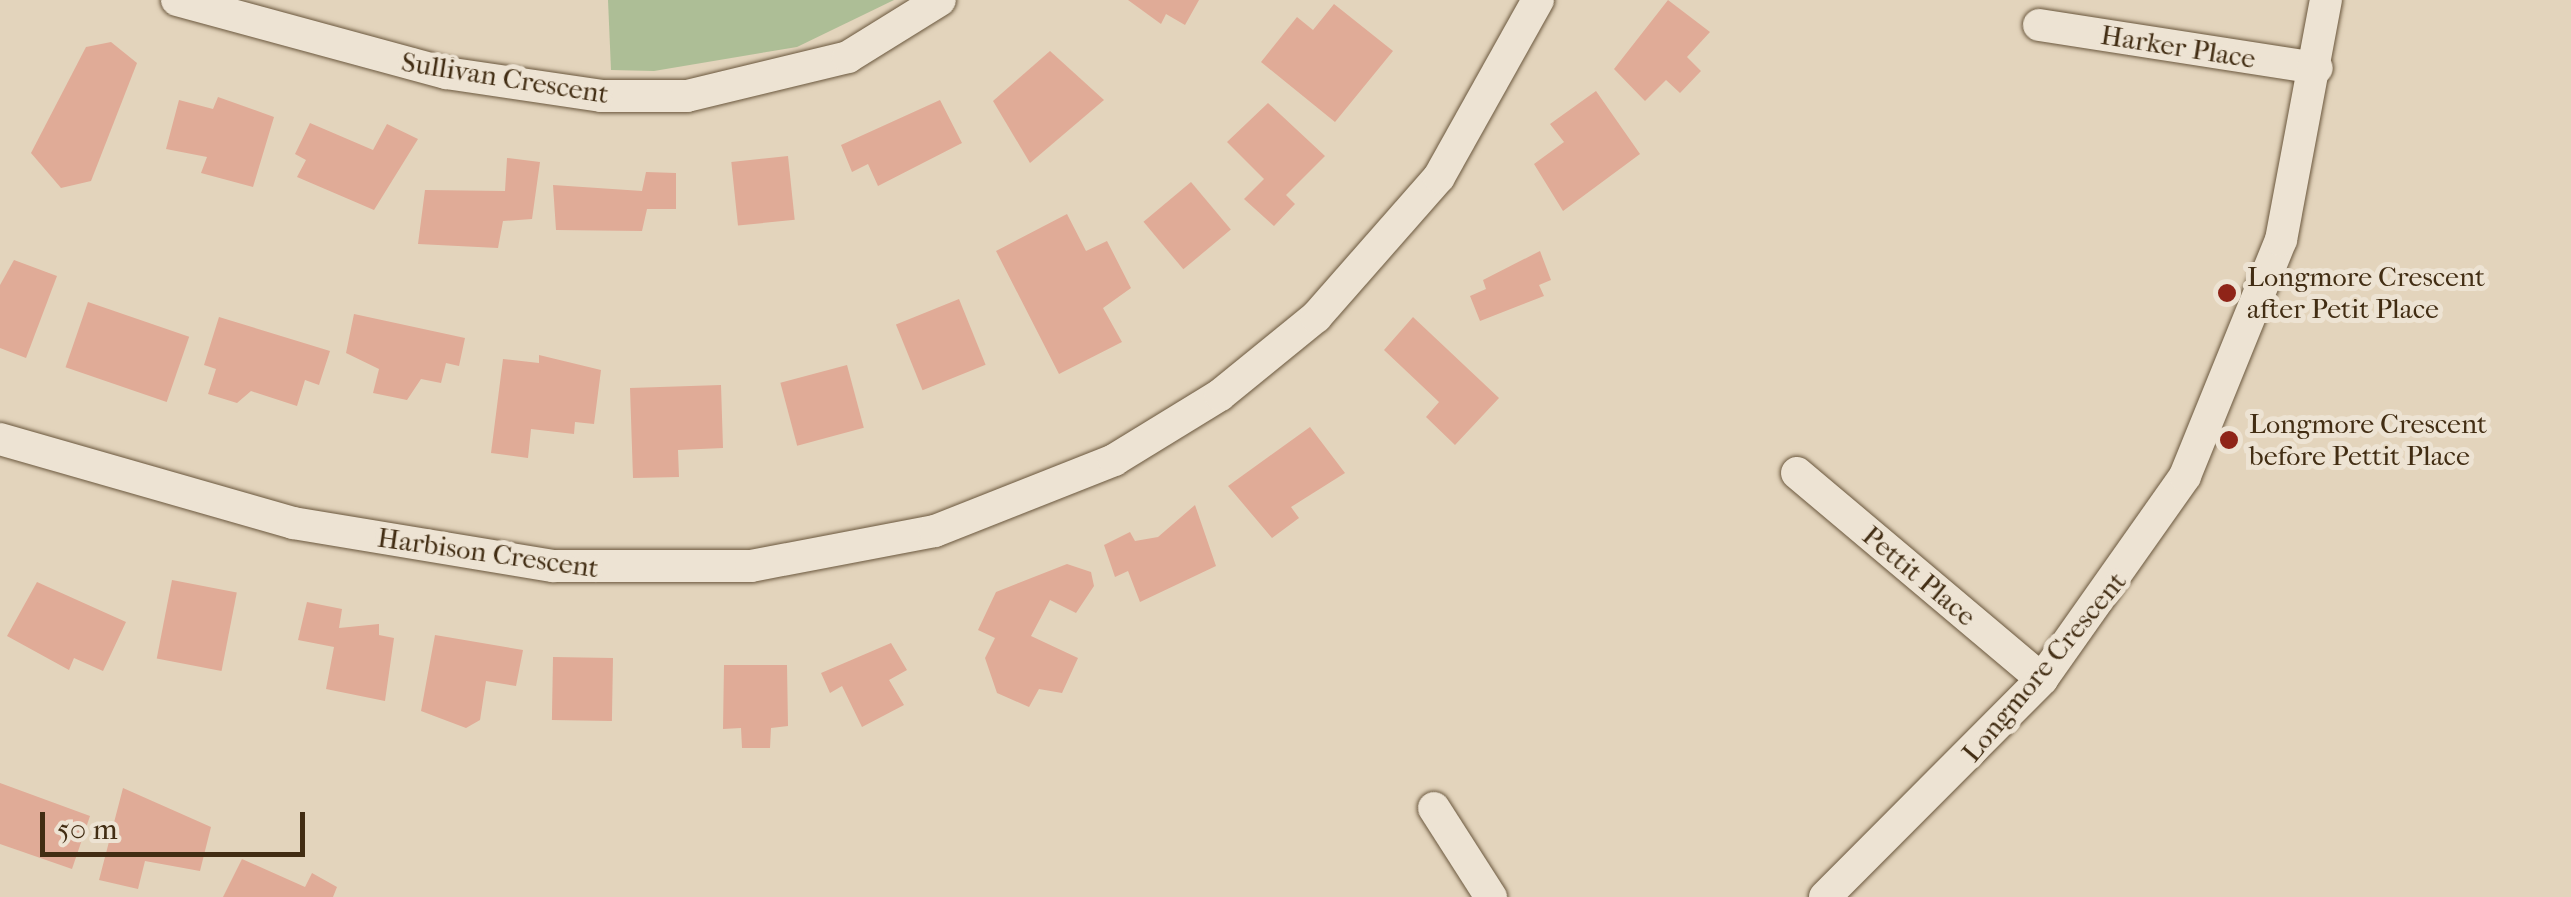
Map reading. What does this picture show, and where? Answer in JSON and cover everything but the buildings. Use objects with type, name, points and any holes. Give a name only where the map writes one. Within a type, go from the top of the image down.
[{"type":"street","name":"Sullivan Crescent","points":[[177,0],[446,73],[600,96],[687,96],[848,57],[940,0]]},
{"type":"street","name":"Harbison Crescent","points":[[0,438],[293,523],[553,566],[751,566],[935,531],[1114,460],[1220,395],[1316,317],[1440,176],[1538,0]]},
{"type":"street","name":"Longmore Crescent","points":[[1825,897],[2042,679],[2143,548],[2222,401],[2281,240],[2317,68],[2326,0]]},
{"type":"street","name":"Harker Place","points":[[2039,24],[2317,68]]},
{"type":"street","name":"Pettit Place","points":[[1796,473],[2042,679]]},
{"type":"street","points":[[1434,808],[1490,897]]},
{"type":"green space","points":[[608,0],[894,0],[797,47],[654,71],[611,70]]},
{"type":"place","name":"Longmore Crescent after Petit Place","points":[[2227,293]]},
{"type":"place","name":"Longmore Crescent before Pettit Place","points":[[2229,440]]}]
